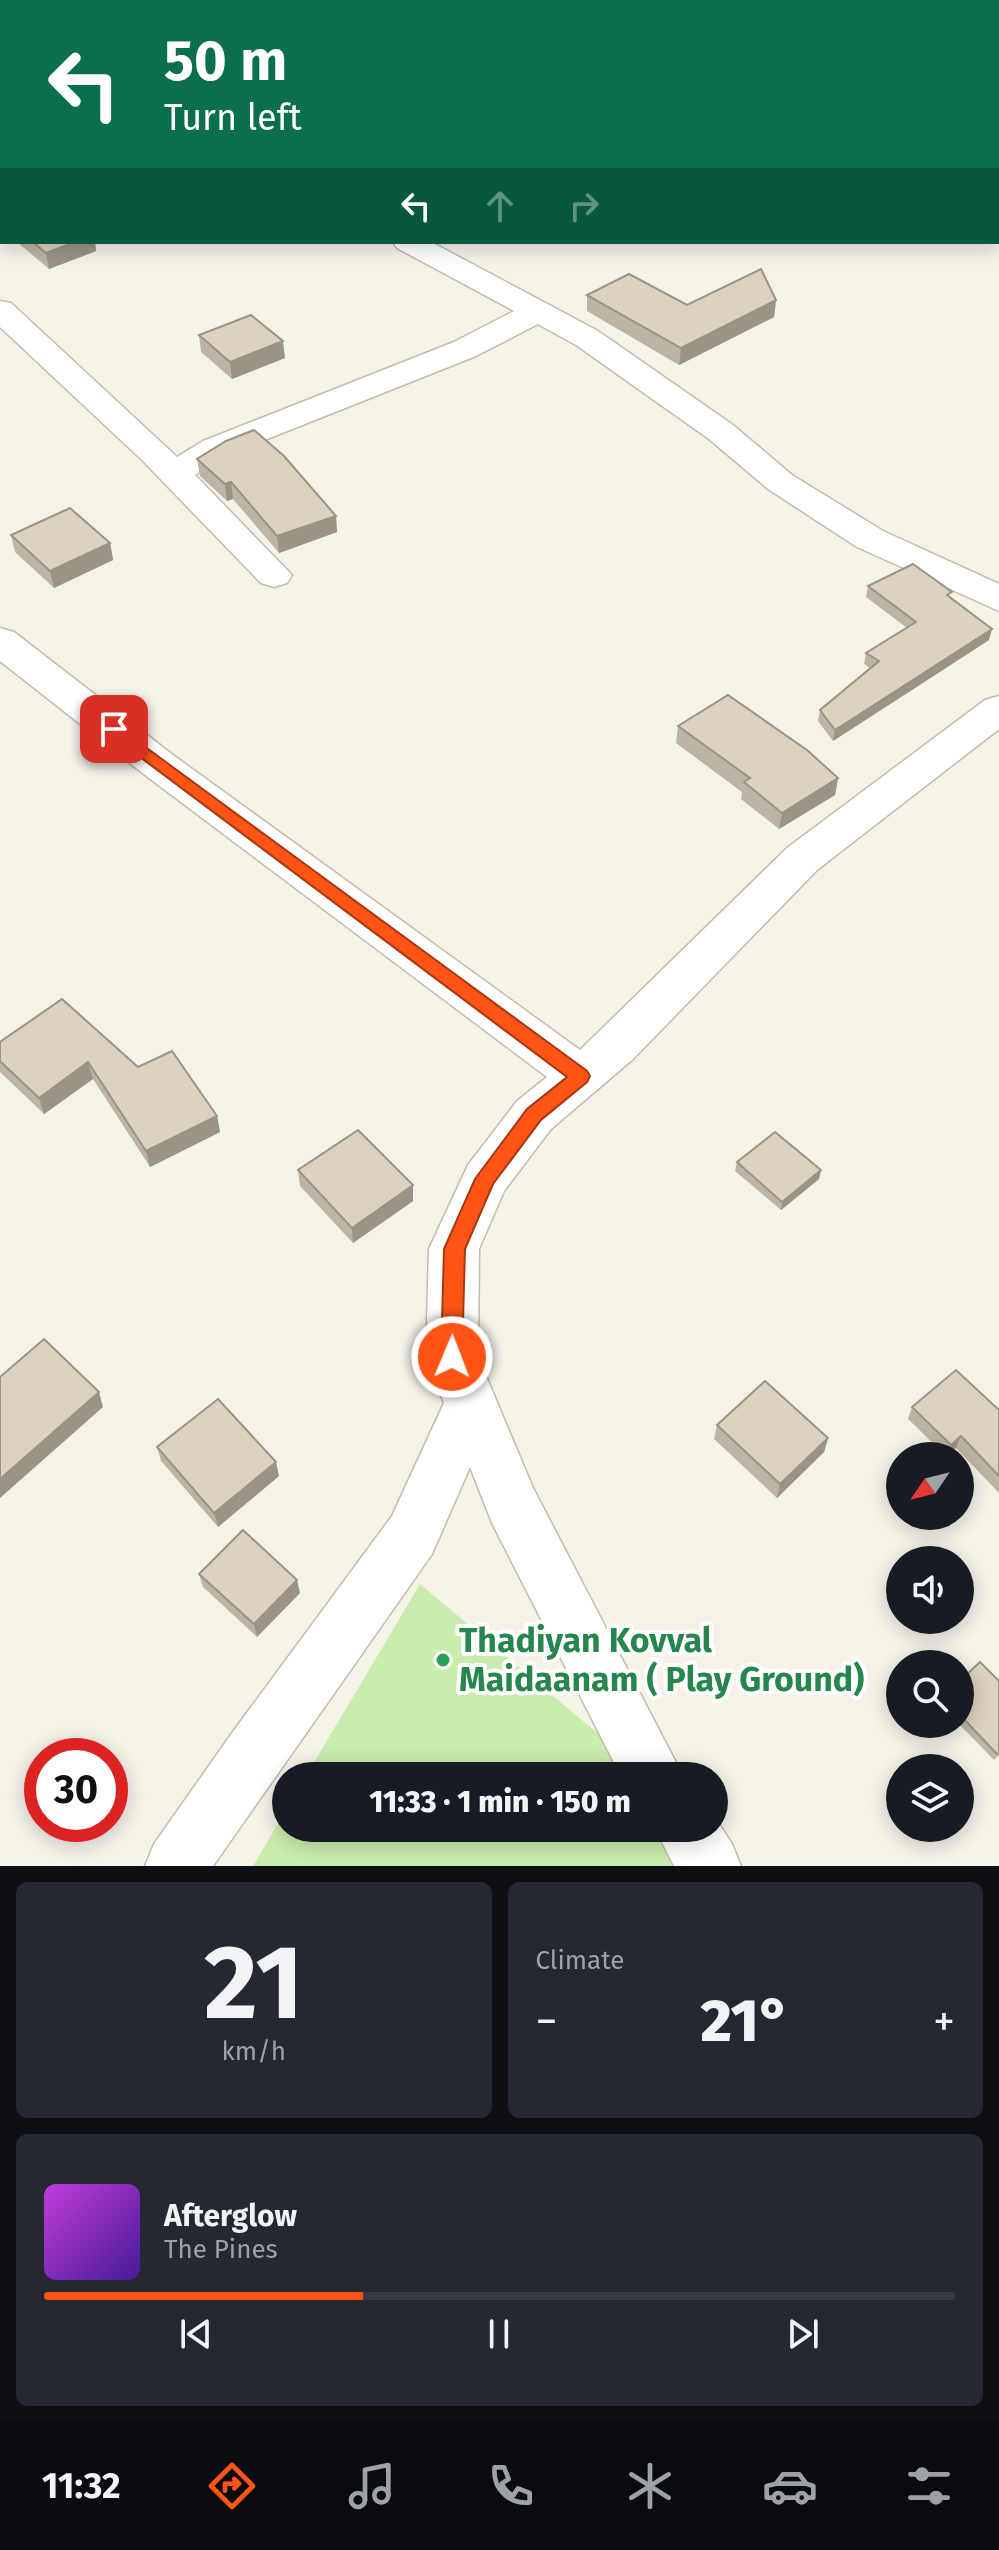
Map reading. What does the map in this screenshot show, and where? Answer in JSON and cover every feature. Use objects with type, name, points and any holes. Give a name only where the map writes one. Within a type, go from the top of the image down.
[{"type":"street","points":[[412,244],[587,338],[721,432],[780,482],[870,539],[934,566],[999,599]]},
{"type":"street","points":[[0,310],[274,575]]},
{"type":"street","points":[[173,474],[215,448],[465,349],[537,312]]},
{"type":"street","points":[[0,641],[159,765],[580,1076]]},
{"type":"street","points":[[646,1762],[512,1504],[452,1357],[454,1249],[485,1179],[534,1115],[628,1034],[802,859],[999,709]]},
{"type":"street","points":[[176,1866],[412,1535],[471,1403]]},
{"type":"street","points":[[695,1842],[710,1866]]},
{"type":"green space","name":"Thadiyan Kovval Maidaanam ( Play Ground)","points":[[420,1584],[602,1737],[619,1762],[314,1762]]},
{"type":"green space","points":[[272,1834],[272,1842],[670,1842],[686,1866],[253,1866]]},
{"type":"building","points":[[35,244],[70,244],[46,253]]},
{"type":"building","points":[[761,269],[776,300],[681,348],[587,295],[629,274],[687,305]]},
{"type":"building","points":[[251,315],[283,341],[230,362],[199,335]]},
{"type":"building","points":[[254,430],[284,456],[336,516],[277,536],[231,482],[225,484],[197,459],[226,441]]},
{"type":"building","points":[[70,508],[110,543],[50,571],[11,535]]},
{"type":"building","points":[[913,564],[952,592],[947,595],[992,629],[835,730],[820,710],[879,661],[866,653],[916,622],[868,586]]},
{"type":"building","points":[[728,695],[807,750],[838,778],[782,813],[744,782],[750,778],[678,726]]},
{"type":"building","points":[[62,999],[138,1067],[172,1051],[217,1116],[146,1151],[88,1062],[39,1098],[0,1061],[0,1042]]},
{"type":"building","points":[[358,1130],[413,1185],[352,1228],[298,1170]]},
{"type":"building","points":[[775,1132],[821,1170],[782,1202],[737,1162]]},
{"type":"building","points":[[44,1339],[99,1392],[0,1479],[0,1377]]},
{"type":"building","points":[[956,1370],[999,1410],[999,1476],[974,1450],[974,1442],[967,1442],[961,1436],[954,1442],[948,1442],[912,1407]]},
{"type":"building","points":[[765,1381],[828,1438],[780,1484],[717,1425]]},
{"type":"building","points":[[218,1399],[276,1462],[214,1513],[157,1447]]},
{"type":"building","points":[[243,1530],[297,1580],[254,1624],[199,1574]]},
{"type":"building","points":[[980,1662],[999,1681],[997,1754],[974,1730],[974,1668]]},
{"type":"place","name":"Thadiyan Kovval Maidaanam ( Play Ground)","points":[[443,1660]]},
{"type":"route","points":[[114,729],[580,1076],[534,1115],[485,1179],[454,1249],[452,1357]]}]
